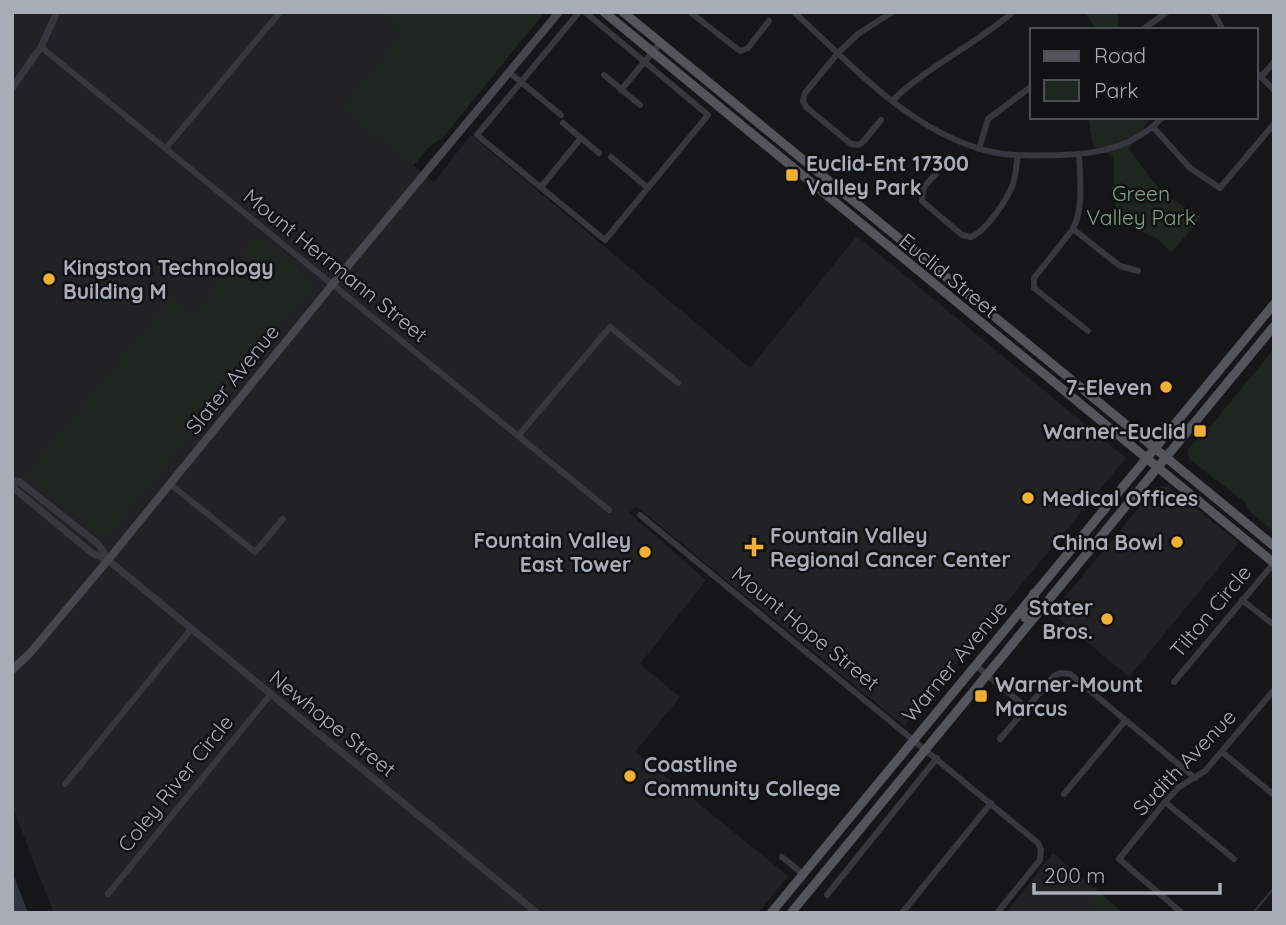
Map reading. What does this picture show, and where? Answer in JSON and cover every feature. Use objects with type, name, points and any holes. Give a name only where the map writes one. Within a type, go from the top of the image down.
[{"type":"main road","name":"Slater Avenue","points":[[12,670],[30,653],[108,560],[559,12]]},
{"type":"main road","name":"Euclid Street","points":[[604,12],[1274,563]]},
{"type":"main road","name":"Euclid Street","points":[[623,12],[1274,546]]},
{"type":"main road","name":"Warner Avenue","points":[[774,912],[913,739],[1274,304]]},
{"type":"main road","name":"Warner Avenue","points":[[791,913],[924,748],[1274,326]]},
{"type":"main road","points":[[1020,632],[1022,622],[1035,605],[1034,593]]},
{"type":"street","points":[[12,88],[41,47],[57,12]]},
{"type":"street","points":[[166,148],[281,12]]},
{"type":"street","points":[[579,12],[477,135],[605,240],[708,115],[585,12]]},
{"type":"street","points":[[690,12],[740,51],[747,48],[769,20]]},
{"type":"street","points":[[793,12],[892,100],[931,129],[979,149],[1018,156],[1100,152],[1126,145],[1161,119]]},
{"type":"street","points":[[881,120],[863,142],[858,145],[851,144],[806,107],[803,101],[805,93],[838,53],[858,34],[892,12]]},
{"type":"street","points":[[892,100],[906,87],[1013,12]]},
{"type":"street","points":[[1145,28],[1167,12]]},
{"type":"street","points":[[621,90],[660,43]]},
{"type":"street","name":"Mount Herrmann Street","points":[[41,47],[609,510]]},
{"type":"street","points":[[1274,62],[1259,74],[1274,88]]},
{"type":"street","points":[[510,73],[561,115]]},
{"type":"street","points":[[604,75],[640,105]]},
{"type":"street","points":[[979,149],[988,119],[1030,88]]},
{"type":"street","points":[[727,115],[736,105]]},
{"type":"street","points":[[563,123],[598,153]]},
{"type":"street","points":[[1153,127],[1190,168],[1220,188],[1274,124]]},
{"type":"street","points":[[541,187],[581,138]]},
{"type":"street","points":[[1079,155],[1080,199],[1077,220],[1033,283],[1034,288],[1088,331]]},
{"type":"street","points":[[611,156],[648,188]]},
{"type":"street","points":[[936,174],[922,191],[922,201],[962,235],[971,237],[981,231],[1006,198],[1014,182],[1018,156]]},
{"type":"street","points":[[1073,229],[1120,266],[1138,271]]},
{"type":"street","points":[[518,436],[610,327],[678,383]]},
{"type":"street","name":"Newhope Street","points":[[12,482],[16,490],[92,552],[108,560],[537,913]]},
{"type":"street","points":[[170,484],[255,552],[283,519]]},
{"type":"street","name":"Mount Hope Street","points":[[640,515],[1038,842],[1040,860],[997,913]]},
{"type":"street","name":"Tilton Circle","points":[[1174,682],[1274,563]]},
{"type":"street","points":[[1242,600],[1274,625]]},
{"type":"street","points":[[65,784],[191,629]]},
{"type":"street","points":[[975,665],[1027,708]]},
{"type":"street","points":[[1000,739],[1054,676],[1060,673],[1070,674],[1195,778]]},
{"type":"street","name":"Sudith Avenue","points":[[1182,913],[1119,859],[1165,802],[1179,787],[1205,771],[1274,690]]},
{"type":"street","name":"Coley River Circle","points":[[108,894],[270,695]]},
{"type":"street","points":[[1064,794],[1125,721]]},
{"type":"street","points":[[1222,752],[1274,795]]},
{"type":"street","points":[[827,895],[937,758]]},
{"type":"street","points":[[1165,802],[1234,859]]},
{"type":"street","points":[[902,913],[991,803]]},
{"type":"street","points":[[782,857],[803,874]]},
{"type":"shaded area","points":[[12,12],[378,12],[398,29],[400,38],[342,108],[434,182],[471,135],[750,368],[857,236],[1126,458],[904,726],[636,506],[629,513],[706,580],[640,664],[680,697],[635,752],[788,876],[758,913],[54,913],[12,806]]},
{"type":"shaded area","points":[[1168,486],[1239,543],[1129,677],[1052,613],[1156,487]]},
{"type":"shaded area","points":[[1053,853],[1124,913],[1006,913]]},
{"type":"shaded area","points":[[12,871],[28,913],[12,913]]},
{"type":"green space","points":[[378,12],[545,12],[441,140],[428,148],[413,166],[342,108],[399,38],[398,29]]},
{"type":"green space","points":[[1085,12],[1117,12],[1119,28],[1092,28]]},
{"type":"green space","name":"Green Valley Park","points":[[1088,119],[1149,120],[1129,149],[1163,194],[1201,217],[1172,252],[1156,238],[1116,221],[1113,157],[1093,145]]},
{"type":"green space","points":[[258,237],[309,279],[310,290],[109,534],[99,535],[26,475],[172,298],[193,315]]},
{"type":"green space","points":[[1274,349],[1274,532],[1248,510],[1246,503],[1189,459],[1187,450]]},
{"type":"green space","points":[[1100,893],[1122,913],[1083,913]]},
{"type":"waterway","points":[[1253,913],[1274,888]]},
{"type":"place","name":"Euclid-Ent 17300 Valley Park","points":[[792,175]]},
{"type":"place","name":"Kingston Technology Building M","points":[[49,279]]},
{"type":"place","name":"7-Eleven","points":[[1166,387]]},
{"type":"place","name":"Warner-Euclid","points":[[1200,431]]},
{"type":"place","name":"Medical Offices","points":[[1028,498]]},
{"type":"place","name":"China Bowl","points":[[1177,542]]},
{"type":"place","name":"Fountain Valley Regional Cancer Center","points":[[754,547]]},
{"type":"place","name":"Fountain Valley East Tower","points":[[645,552]]},
{"type":"place","name":"Stater Bros.","points":[[1107,619]]},
{"type":"place","name":"Warner-Mount Marcus","points":[[981,696]]},
{"type":"place","name":"Coastline Community College","points":[[630,776]]}]
